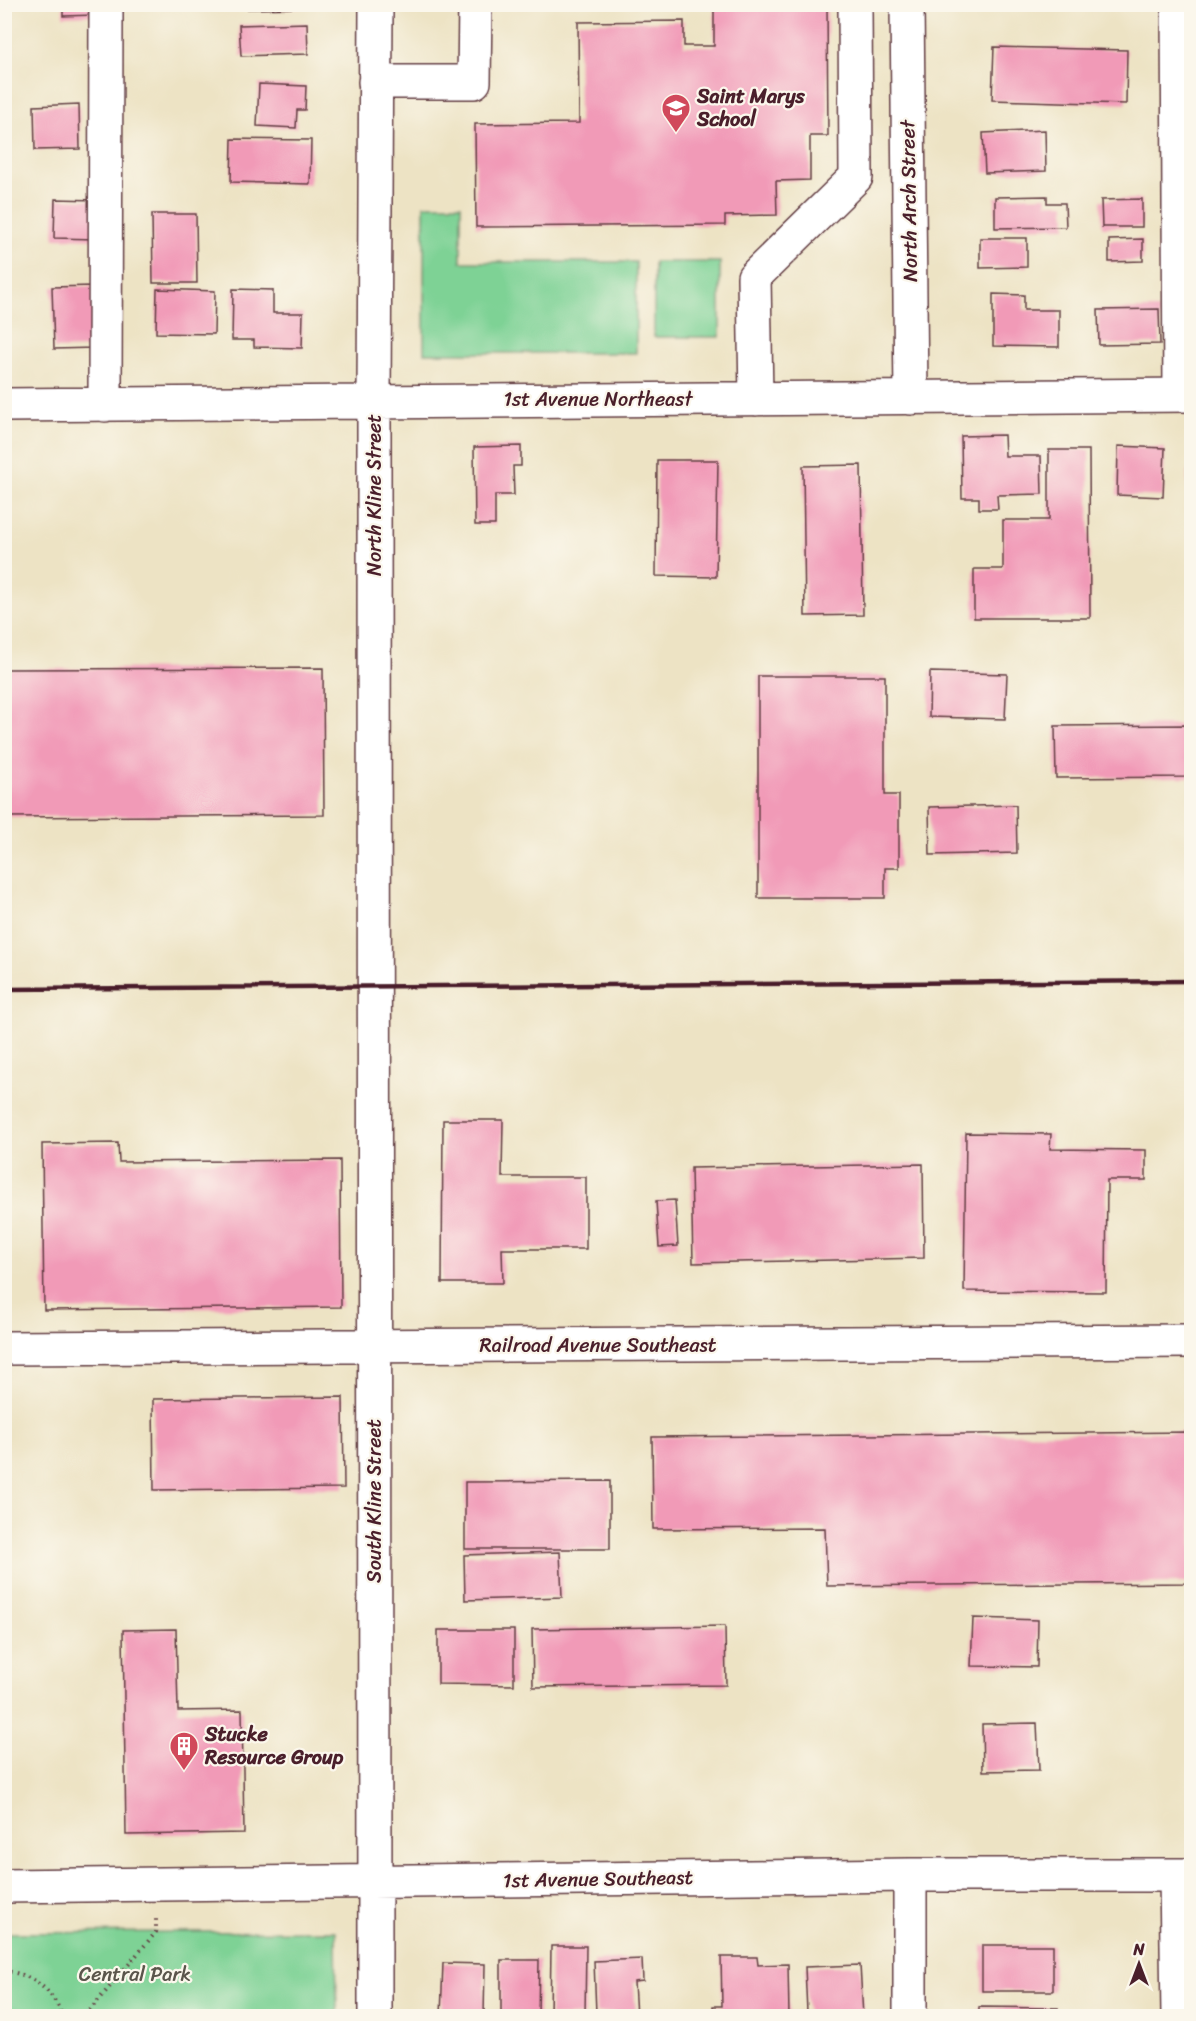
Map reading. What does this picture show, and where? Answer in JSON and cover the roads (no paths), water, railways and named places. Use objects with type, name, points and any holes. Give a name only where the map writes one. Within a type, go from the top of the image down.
[{"type":"street","points":[[105,405],[106,4]]},
{"type":"street","name":"North Kline Street","points":[[374,985],[376,4]]},
{"type":"street","points":[[375,82],[474,82],[475,4]]},
{"type":"street","points":[[855,4],[856,177]]},
{"type":"street","name":"North Arch Street","points":[[907,4],[911,398]]},
{"type":"street","points":[[1178,4],[1186,395]]},
{"type":"street","points":[[756,399],[754,277],[856,177],[908,177]]},
{"type":"street","name":"1st Avenue Northeast","points":[[4,405],[374,400],[1186,395]]},
{"type":"street","name":"South Kline Street","points":[[374,985],[375,2016]]},
{"type":"street","name":"Railroad Avenue Southeast","points":[[4,1348],[1191,1341]]},
{"type":"street","points":[[910,1875],[910,2016]]},
{"type":"street","name":"1st Avenue Southeast","points":[[4,1886],[910,1875],[1184,1875]]},
{"type":"street","points":[[1178,2016],[1184,1875]]},
{"type":"railway","points":[[4,989],[1192,981]]},
{"type":"place","name":"Saint Marys School","points":[[676,134]]},
{"type":"place","name":"Stucke Resource Group","points":[[184,1772]]},
{"type":"park label","name":"Central Park","points":[[135,1974]]}]
